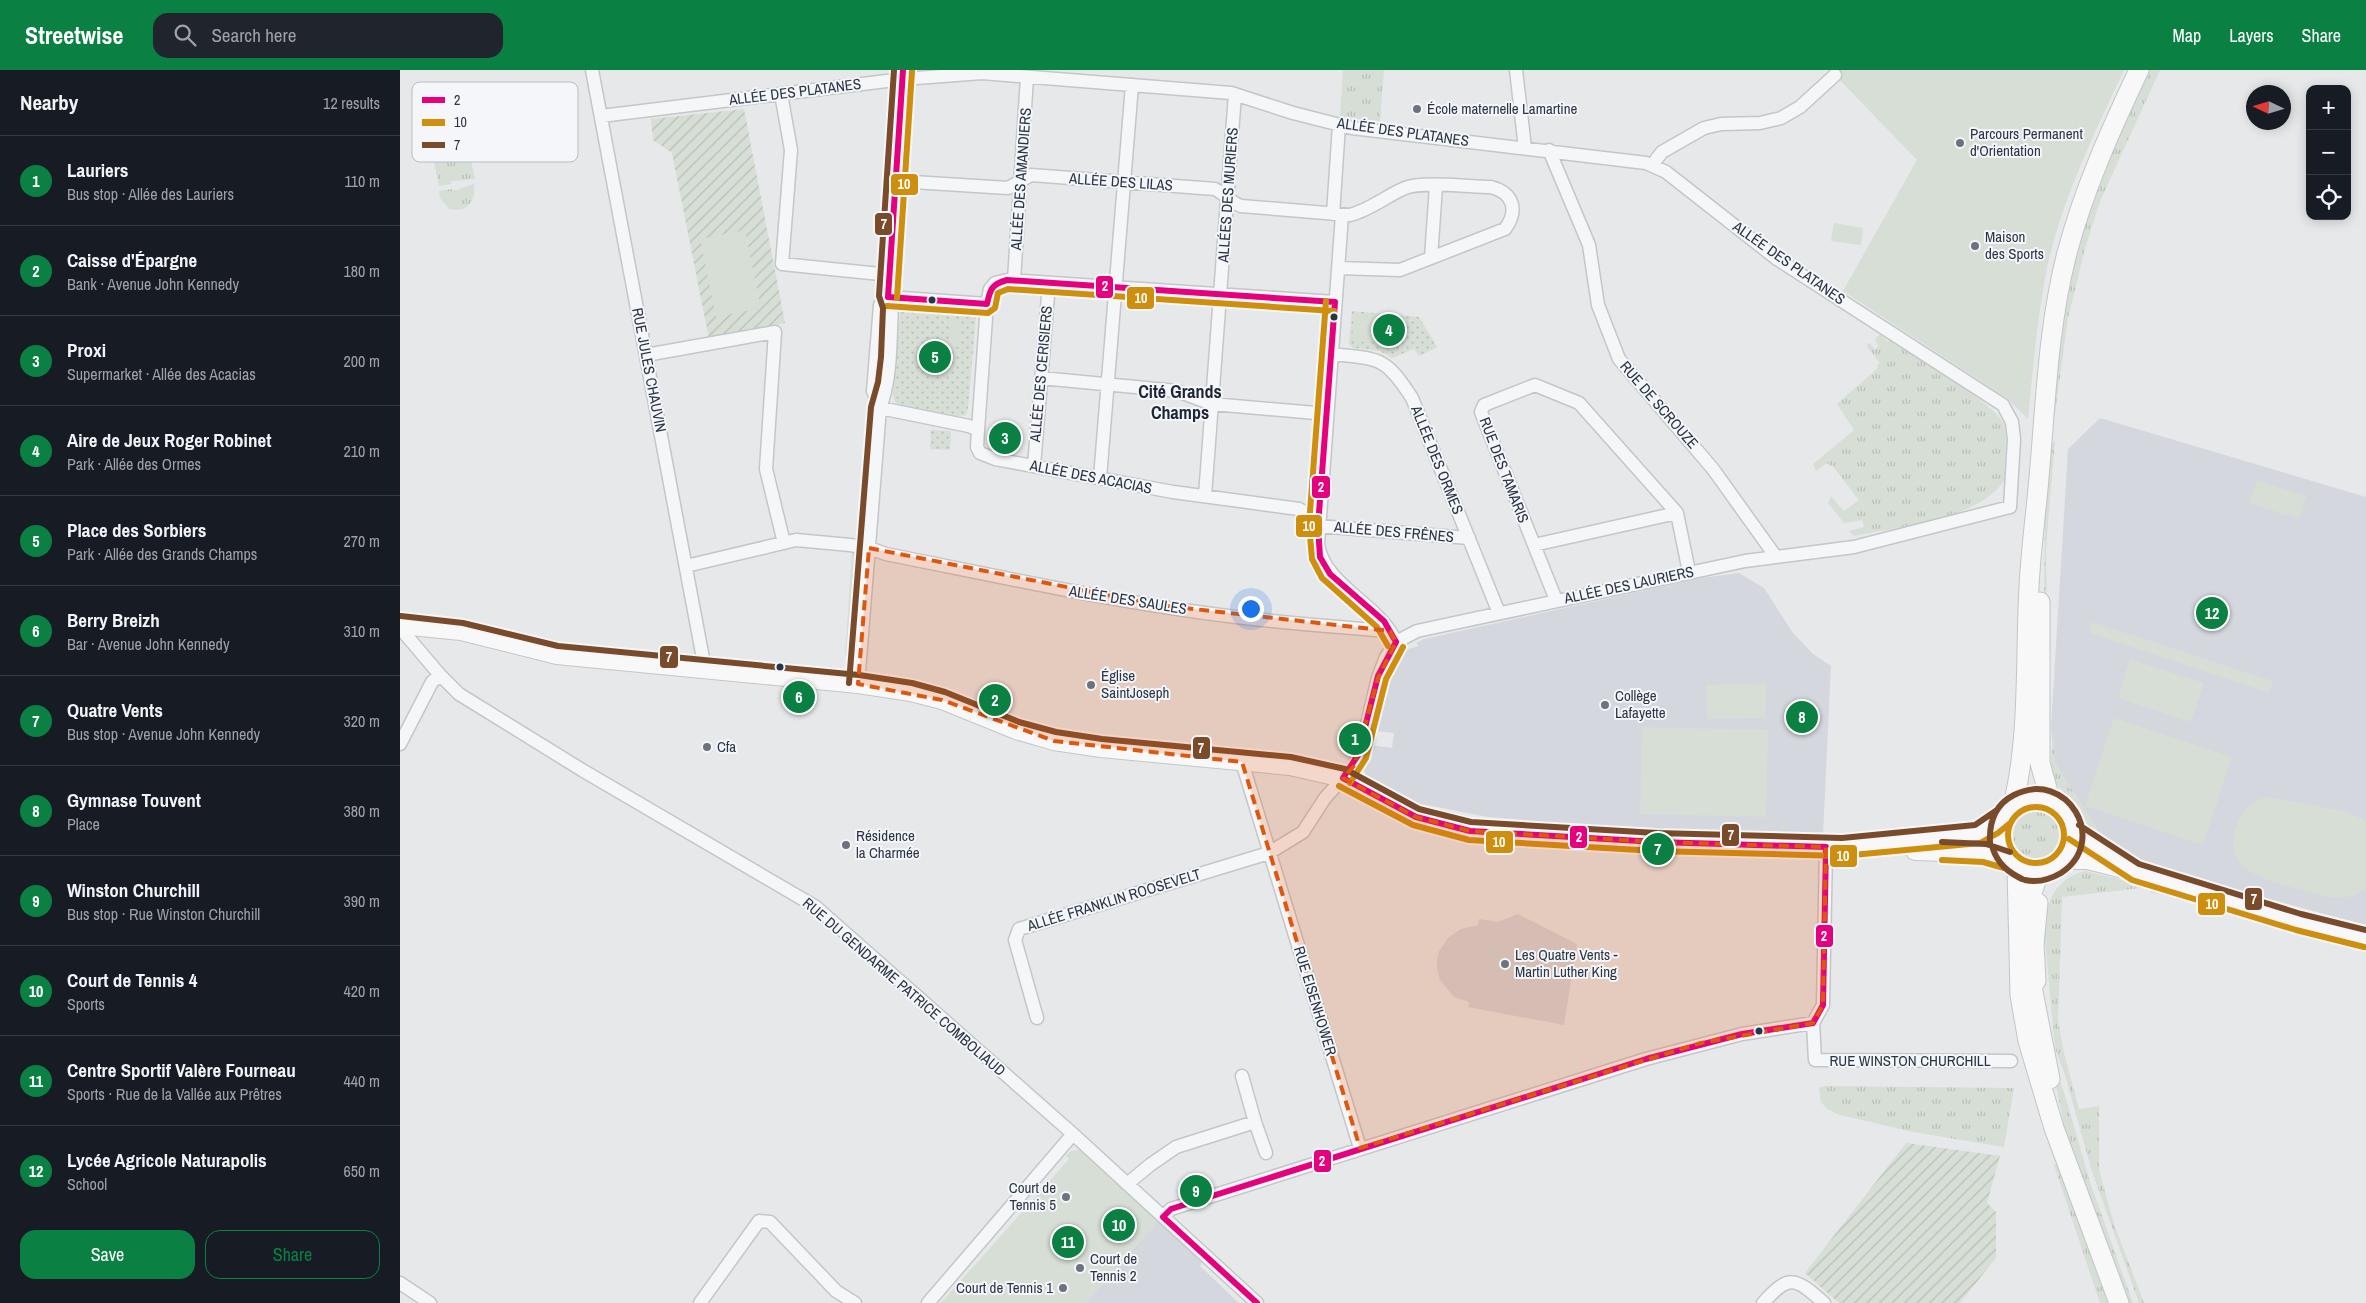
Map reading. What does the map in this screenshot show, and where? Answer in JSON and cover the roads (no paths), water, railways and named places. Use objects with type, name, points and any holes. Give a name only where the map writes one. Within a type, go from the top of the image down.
[{"type":"main road","points":[[2119,1303],[2045,1104],[2028,1041],[2020,995],[2012,864],[2001,850],[1998,838],[1999,827],[2013,807],[2020,768],[2032,546],[2038,501],[2048,358],[2067,253],[2089,184],[2139,70]]},
{"type":"main road","points":[[2038,501],[2040,763],[2050,800]]},
{"type":"main road","points":[[400,626],[461,631],[557,654],[858,684],[911,692],[942,700],[1016,730],[1054,741],[1101,748],[1290,766],[1343,778],[1416,817],[1470,831],[1656,842],[1834,847],[1886,851],[1985,852],[2027,872],[2088,860],[2135,872],[2299,922],[2366,939]]},
{"type":"main road","points":[[1834,847],[1978,834],[1992,826],[2013,807],[2039,797],[2050,800],[2066,812],[2074,832],[2073,842],[2051,868],[2038,903],[2035,953],[2039,1024],[2051,1085],[2076,1185]]},
{"type":"main road","points":[[2074,832],[2135,872]]},
{"type":"street","name":"RUE JULES CHAUVIN","points":[[592,70],[705,669]]},
{"type":"street","points":[[1516,70],[1525,148]]},
{"type":"street","name":"ALLÉE DES PLATANES","points":[[601,116],[781,94],[903,74],[982,73],[1234,94],[1352,128],[1549,150],[1652,165],[1666,172],[1777,259],[2003,405],[2012,422],[2014,439],[2010,507]]},
{"type":"street","points":[[858,684],[880,408],[873,391],[874,372],[880,305],[888,297],[903,74]]},
{"type":"street","points":[[1652,165],[1662,152],[1704,128],[1720,124],[1760,123],[1781,118],[1800,107],[1835,75]]},
{"type":"street","name":"ALLÉE DES AMANDIERS","points":[[1014,280],[1027,77]]},
{"type":"street","points":[[1100,478],[1132,85]]},
{"type":"street","points":[[781,94],[791,150],[782,264],[890,275]]},
{"type":"street","name":"ALLÉES DES MURIERS","points":[[1205,496],[1228,200],[1234,94]]},
{"type":"street","points":[[1269,853],[1303,832],[1325,798],[1354,766],[1362,745],[1378,678],[1393,636],[1384,621],[1330,574],[1320,557],[1318,526],[1338,268],[1339,125]]},
{"type":"street","name":"RUE DE SCROUZE","points":[[1549,150],[1589,245],[1598,305],[1619,359],[1713,468],[1776,557]]},
{"type":"street","name":"ALLÉE DES LILAS","points":[[897,181],[1008,188],[1015,186],[1031,175],[1215,189],[1222,192],[1228,200],[1241,206],[1338,214],[1360,213],[1407,187],[1491,187],[1502,190],[1510,200],[1513,211],[1511,220],[1505,229],[1431,258]]},
{"type":"street","points":[[1338,268],[1397,271],[1431,258],[1436,186]]},
{"type":"street","points":[[880,408],[969,426],[978,430],[987,304],[990,289],[995,283],[1014,280],[1335,302]]},
{"type":"street","name":"ALLÉE DES CERISIERS","points":[[1034,466],[1049,283]]},
{"type":"street","points":[[888,297],[987,304]]},
{"type":"street","points":[[646,355],[775,332],[766,469],[784,543]]},
{"type":"street","name":"ALLÉE DES ORMES","points":[[1331,354],[1376,359],[1396,374],[1412,398],[1499,613]]},
{"type":"street","points":[[1041,378],[1177,391],[1212,404],[1327,414]]},
{"type":"street","name":"RUE DES TAMARIS","points":[[1556,600],[1481,412],[1484,405],[1535,385],[1579,403],[1677,513]]},
{"type":"street","name":"ALLÉE DES ACACIAS","points":[[978,430],[977,447],[980,453],[995,459],[1205,496],[1299,509],[1310,515],[1318,526]]},
{"type":"street","name":"ALLÉE DES LAURIERS","points":[[1393,636],[1689,572],[1776,557],[1854,547],[2010,507]]},
{"type":"street","points":[[1534,545],[1677,513],[1689,572]]},
{"type":"street","name":"ALLÉE DES FRÊNES","points":[[1318,526],[1469,538]]},
{"type":"street","name":"ALLÉE DES SAULES","points":[[686,566],[796,540],[869,548],[886,554],[915,560],[1158,606],[1393,636]]},
{"type":"street","name":"RUE DU GENDARME PATRICE COMBOLIAUD","points":[[400,626],[440,675],[460,694],[516,730],[816,907],[1073,1134],[1257,1303]]},
{"type":"street","points":[[400,744],[432,682],[440,675]]},
{"type":"street","name":"RUE EISENHOWER","points":[[1242,762],[1360,1148]]},
{"type":"street","name":"RUE WINSTON CHURCHILL","points":[[1834,847],[1823,1005],[1814,1023],[1815,1060],[2011,1061]]},
{"type":"street","name":"ALLÉE FRANKLIN ROOSEVELT","points":[[1037,1018],[1015,940],[1019,929],[1269,853]]},
{"type":"street","points":[[1162,1216],[1171,1209],[1646,1058],[1742,1034],[1814,1023]]},
{"type":"street","points":[[1242,1076],[1266,1153]]},
{"type":"street","points":[[1127,1184],[1176,1147],[1255,1122]]},
{"type":"street","points":[[928,1303],[1073,1134]]},
{"type":"street","points":[[700,1303],[759,1221],[770,1222],[836,1291],[856,1303]]},
{"type":"street","points":[[1763,1303],[1783,1283],[1793,1282],[1811,1292],[1824,1303]]},
{"type":"street","points":[[400,1283],[430,1303]]},
{"type":"place","name":"École maternelle Lamartine","points":[[1417,109]]},
{"type":"place","name":"Parcours Permanent d'Orientation","points":[[1960,143]]},
{"type":"place","name":"Maison des Sports","points":[[1975,246]]},
{"type":"place","name":"Aire de Jeux Roger Robinet","points":[[1389,330]]},
{"type":"place","name":"Place des Sorbiers","points":[[935,357]]},
{"type":"place","name":"Proxi","points":[[1005,438]]},
{"type":"place","name":"Lycée Agricole Naturapolis","points":[[2212,613]]},
{"type":"place","name":"Église SaintJoseph","points":[[1091,685]]},
{"type":"place","name":"Berry Breizh","points":[[799,697]]},
{"type":"place","name":"Caisse d'Épargne","points":[[995,700]]},
{"type":"place","name":"Collège Lafayette","points":[[1605,705]]},
{"type":"place","name":"Gymnase Touvent","points":[[1802,717]]},
{"type":"place","name":"Lauriers","points":[[1355,739]]},
{"type":"place","name":"Cfa","points":[[707,747]]},
{"type":"place","name":"Résidence la Charmée","points":[[846,845]]},
{"type":"place","name":"Quatre Vents","points":[[1658,849]]},
{"type":"place","name":"Les Quatre Vents - Martin Luther King","points":[[1505,964]]},
{"type":"place","name":"Winston Churchill","points":[[1196,1191]]},
{"type":"place","name":"Court de Tennis 5","points":[[1066,1197]]},
{"type":"place","name":"Court de Tennis 4","points":[[1119,1225]]},
{"type":"place","name":"Centre Sportif Valère Fourneau","points":[[1068,1242]]},
{"type":"place","name":"Court de Tennis 2","points":[[1080,1268]]},
{"type":"place","name":"Court de Tennis 1","points":[[1063,1288]]},
{"type":"district","name":"Cité Grands Champs","points":[[1180,402]]}]
